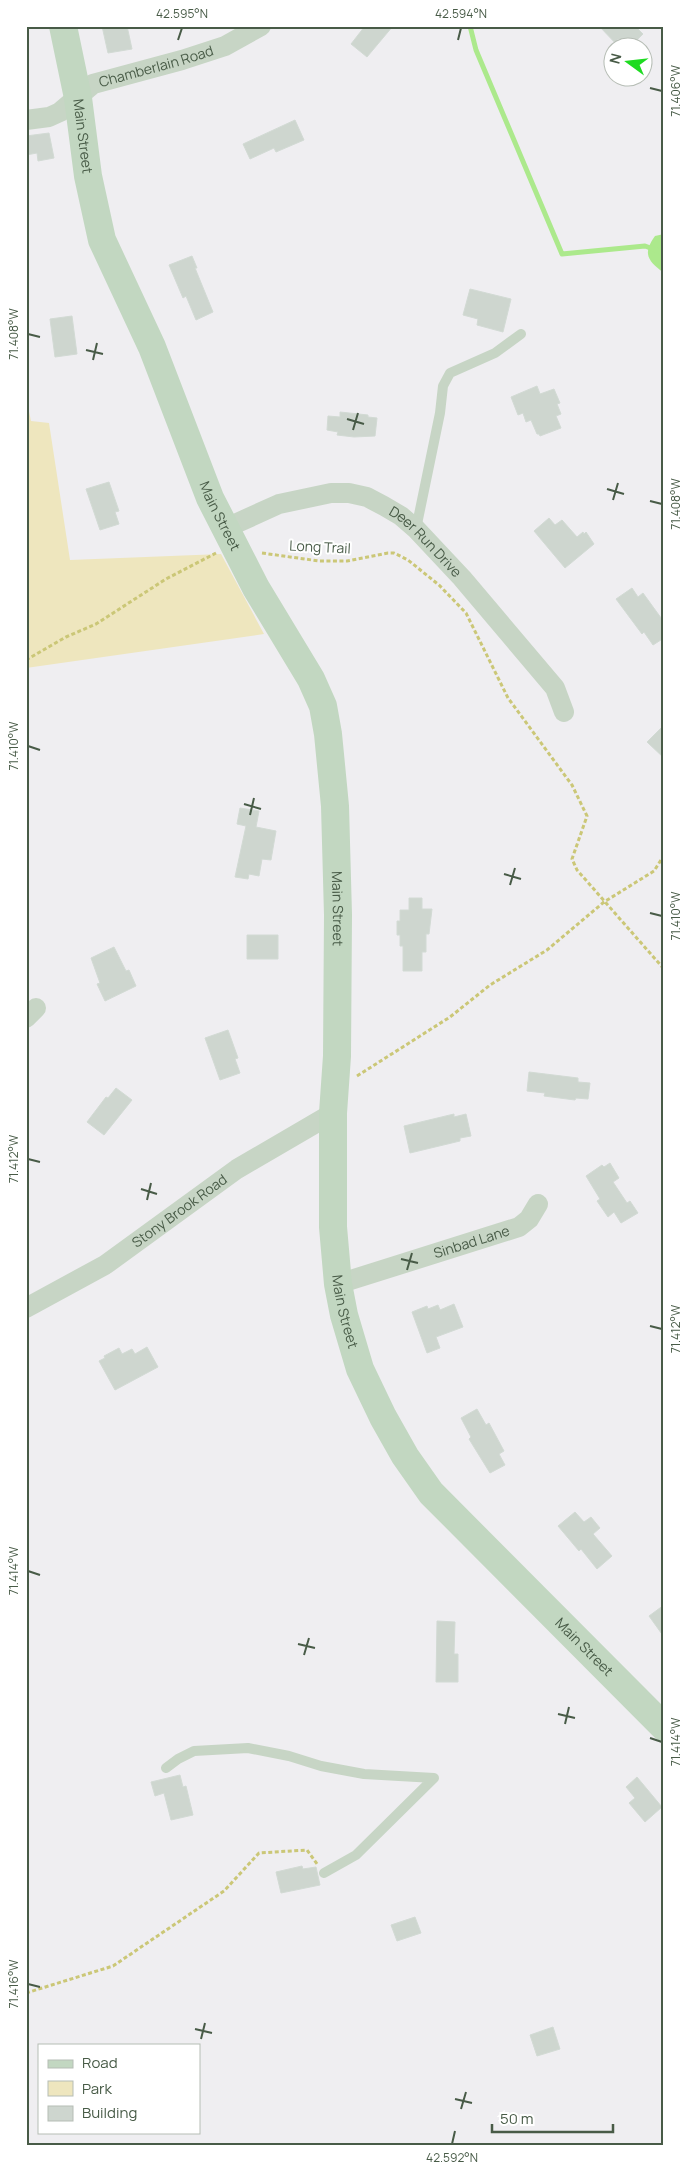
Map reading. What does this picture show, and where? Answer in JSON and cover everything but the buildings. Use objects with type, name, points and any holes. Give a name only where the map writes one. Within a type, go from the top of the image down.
[{"type":"main road","name":"Main Street","points":[[63,26],[78,98],[88,176],[102,240],[152,347],[210,498],[238,554],[311,679],[323,706],[328,734],[335,806],[338,915],[333,1227],[338,1284],[344,1315],[360,1369],[383,1417],[405,1456],[431,1493],[664,1727]]},
{"type":"street","name":"Chamberlain Road","points":[[26,120],[49,117],[60,112],[93,84],[182,60],[225,46],[261,26]]},
{"type":"street","name":"Deer Run Drive","points":[[226,528],[279,504],[331,493],[350,493],[367,497],[384,506],[401,516],[462,578],[555,688],[564,712]]},
{"type":"street","name":"Stony Brook Road","points":[[26,1308],[105,1265],[334,1100]]},
{"type":"street","name":"Sinbad Lane","points":[[338,1284],[519,1227],[530,1219],[538,1204]]},
{"type":"lane","points":[[416,530],[440,413],[443,386],[450,372],[495,352],[521,334]]},
{"type":"lane","points":[[166,1768],[178,1759],[194,1752],[248,1748],[289,1756],[321,1766],[364,1774],[434,1778],[356,1855],[324,1873]]},
{"type":"path","name":"Long Trail","points":[[26,660],[66,637],[96,624],[166,579],[218,552],[238,554],[259,553],[318,561],[347,561],[394,553],[408,560],[439,585],[466,613],[508,698],[572,785],[587,816],[572,859],[577,870],[604,902]]},
{"type":"path","points":[[334,1100],[354,1078],[450,1017],[490,984],[547,950],[604,902],[654,871],[661,860],[664,859]]},
{"type":"path","points":[[604,902],[664,969]]},
{"type":"path","points":[[26,1993],[113,1966],[224,1891],[259,1853],[307,1850],[324,1873]]},
{"type":"green space","points":[[26,397],[31,421],[49,423],[70,560],[221,554],[264,634],[26,668]]},
{"type":"shaded area","points":[[664,234],[664,273],[654,265],[648,252],[655,236]]},
{"type":"waterway","points":[[470,26],[476,50],[562,254],[645,246],[664,253]]}]
